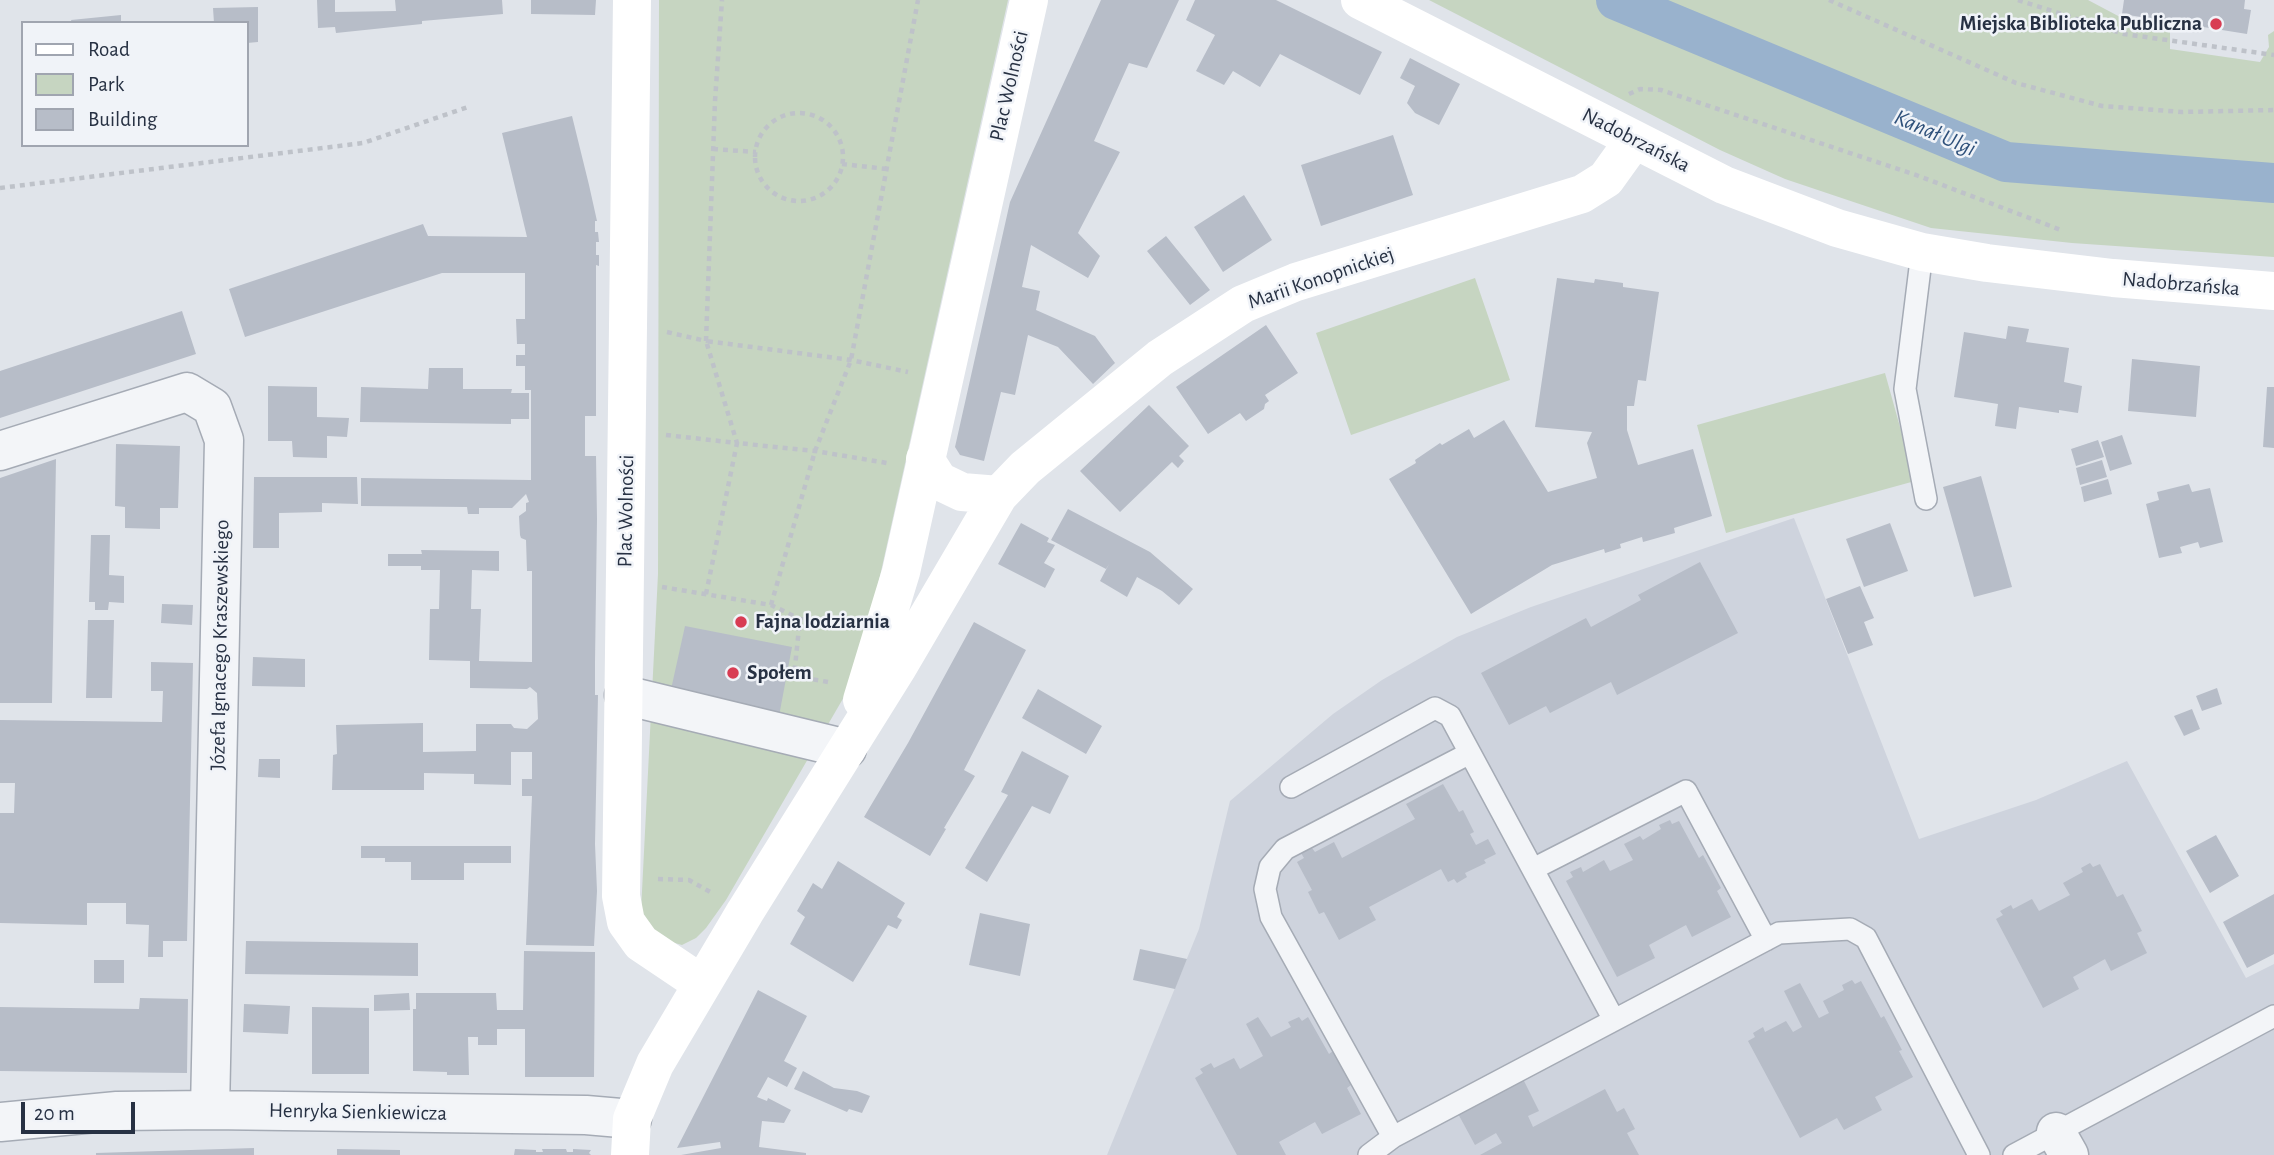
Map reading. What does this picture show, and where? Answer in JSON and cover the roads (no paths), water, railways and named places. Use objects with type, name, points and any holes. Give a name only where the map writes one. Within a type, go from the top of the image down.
[{"type":"street","name":"Plac Wolności","points":[[632,0],[621,896],[626,922],[641,943],[702,984]]},
{"type":"street","name":"Plac Wolności","points":[[848,749],[901,572],[908,461],[1029,0]]},
{"type":"street","name":"Nadobrzańska","points":[[1360,0],[1724,185],[1837,228],[1922,252],[1987,263],[2113,278],[2274,292]]},
{"type":"street","name":"Marii Konopnickiej","points":[[999,495],[1025,468],[1160,358],[1243,304],[1296,282],[1582,194],[1606,179],[1634,140]]},
{"type":"street","name":"Józefa Ignacego Kraszewskiego","points":[[0,451],[187,392],[212,407],[224,440],[210,1110]]},
{"type":"street","points":[[908,461],[962,492],[999,495]]},
{"type":"street","name":"Plac Wolności","points":[[631,1137],[655,1064],[848,749],[999,495]]},
{"type":"street","points":[[624,695],[848,749]]},
{"type":"street","name":"Henryka Sienkiewicza","points":[[0,1122],[117,1111],[586,1115],[631,1137]]},
{"type":"lane","points":[[1922,252],[1905,389],[1926,499]]},
{"type":"lane","points":[[1291,787],[1435,708],[1451,716],[1614,1020]]},
{"type":"lane","points":[[1394,1137],[1271,917],[1265,889],[1270,867],[1285,849],[1470,752]]},
{"type":"lane","points":[[1533,869],[1686,791],[1766,940]]},
{"type":"lane","points":[[1369,1155],[1394,1137],[1779,933],[1850,929],[1866,938],[1979,1155]]},
{"type":"lane","points":[[2014,1155],[2062,1144],[2274,1016]]},
{"type":"waterway","name":"Kanał Ulgi","points":[[1616,0],[2006,162],[2274,183]]},
{"type":"place","name":"Miejska Biblioteka Publiczna","points":[[2216,24]]},
{"type":"place","name":"Fajna lodziarnia","points":[[741,622]]},
{"type":"place","name":"Społem","points":[[733,673]]}]
